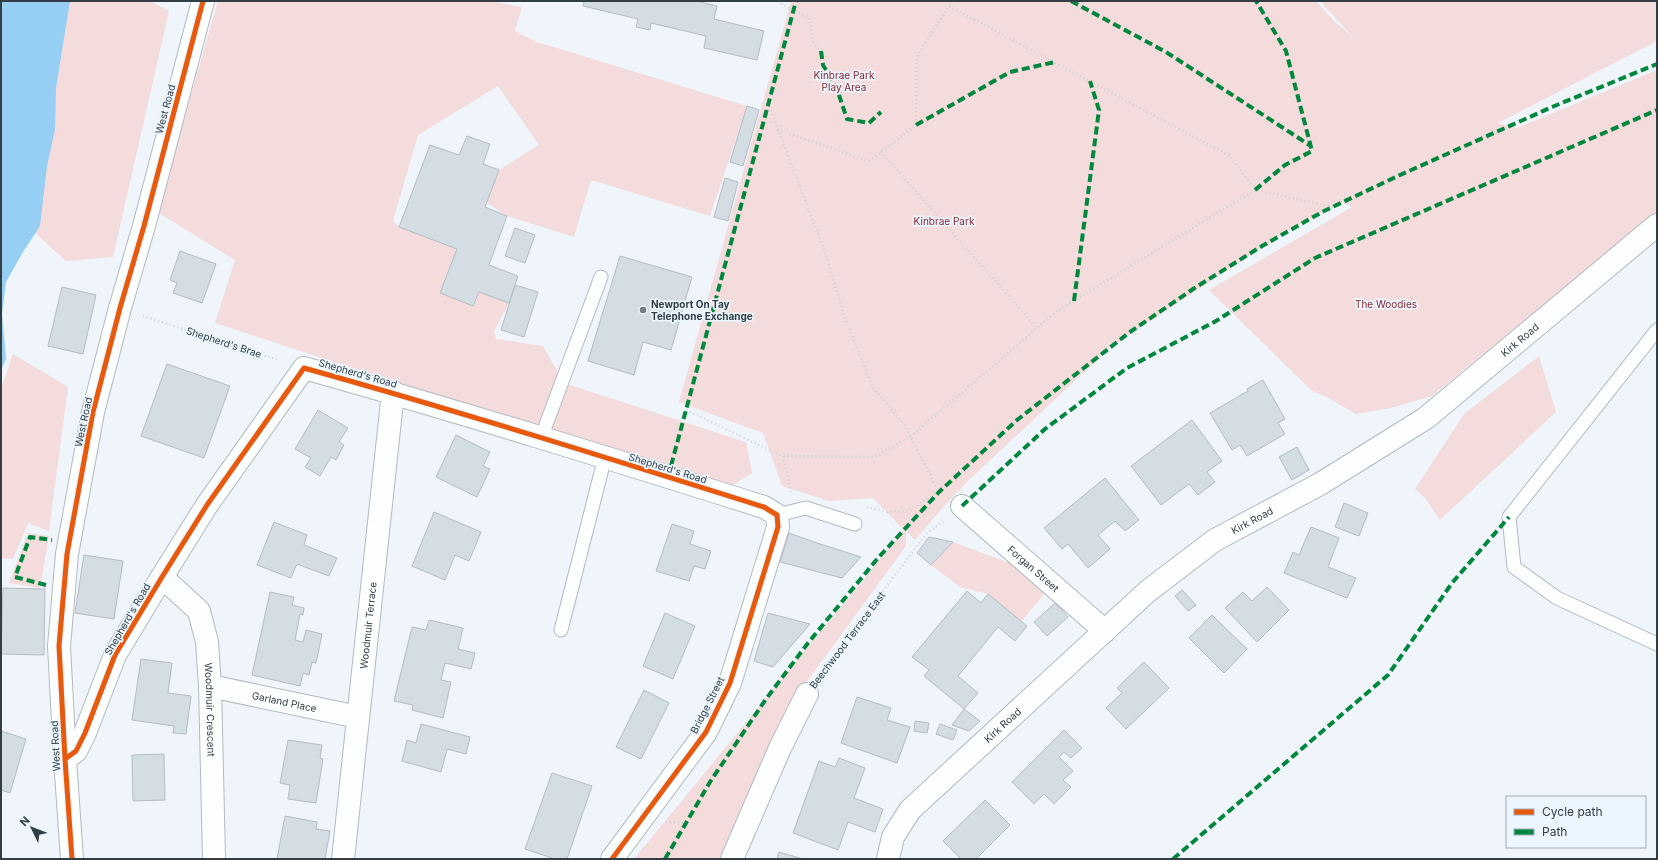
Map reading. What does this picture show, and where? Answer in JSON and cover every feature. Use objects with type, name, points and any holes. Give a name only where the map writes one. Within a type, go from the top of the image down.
[{"type":"street","name":"West Road","points":[[72,859],[59,646],[69,542],[93,412],[203,1]]},
{"type":"street","name":"Kirk Road","points":[[888,859],[894,837],[910,810],[1148,592],[1216,540],[1320,484],[1426,418],[1655,232]]},
{"type":"street","name":"Shepherd's Road","points":[[65,759],[76,751],[85,733],[115,655],[162,577],[207,505],[304,368],[392,392],[605,457],[764,507],[777,515]]},
{"type":"street","name":"Woodmuir Terrace","points":[[343,859],[392,392]]},
{"type":"street","name":"Forgan Street","points":[[962,506],[1105,631]]},
{"type":"street","name":"Bridge Street","points":[[612,859],[706,732],[730,683],[778,527],[777,515]]},
{"type":"street","name":"Woodmuir Crescent","points":[[162,577],[199,611],[207,642],[210,686],[214,859]]},
{"type":"street","name":"Garland Place","points":[[210,686],[358,717]]},
{"type":"street","name":"Beechwood Terrace East","points":[[732,859],[780,748],[808,694]]},
{"type":"lane","points":[[541,438],[601,277]]},
{"type":"lane","points":[[1657,330],[1510,517],[1514,567],[1558,598],[1657,644]]},
{"type":"lane","points":[[560,630],[605,457]]},
{"type":"lane","points":[[777,515],[806,508],[855,524]]},
{"type":"path","points":[[778,1],[788,9],[809,17],[814,44],[821,51]]},
{"type":"path","points":[[778,130],[869,161],[916,125],[917,56],[949,6],[1230,156],[1255,190],[1334,207]]},
{"type":"path","points":[[768,103],[826,255],[845,318],[873,388],[904,424],[938,492]]},
{"type":"path","points":[[881,152],[1037,328]]},
{"type":"path","points":[[686,410],[782,456],[874,457],[910,437],[1057,311],[1255,190]]},
{"type":"path","points":[[782,456],[791,492]]},
{"type":"green space","points":[[66,1],[150,1],[169,11],[113,257],[66,261],[32,230]]},
{"type":"green space","points":[[218,1],[491,1],[522,7],[515,31],[537,42],[747,106],[710,216],[591,180],[574,237],[507,216],[487,203],[499,170],[539,145],[498,86],[418,135],[393,221],[399,227],[457,249],[440,293],[473,305],[479,292],[509,303],[494,331],[496,339],[543,346],[564,383],[746,442],[752,473],[725,490],[215,323],[235,260],[157,212]]},
{"type":"green space","points":[[791,1],[1316,1],[1334,21],[1352,36],[1320,1],[1657,1],[1657,41],[1498,123],[1517,128],[1657,70],[1657,212],[1432,396],[1391,408],[1356,414],[1327,397],[1312,391],[1209,290],[1352,207],[1343,202],[1284,233],[1112,346],[969,480],[915,540],[906,531],[906,546],[803,687],[719,859],[634,859],[904,530],[873,498],[829,501],[782,486],[763,433],[679,402]]},
{"type":"green space","points":[[13,354],[68,387],[49,531],[28,523],[13,559],[1,558],[1,389]]},
{"type":"green space","points":[[1539,356],[1556,412],[1440,520],[1425,498],[1415,489],[1464,414]]},
{"type":"green space","points":[[28,533],[49,536],[40,588],[9,583]]},
{"type":"green space","points":[[953,542],[1015,565],[1044,594],[1021,622],[988,594],[960,587],[931,565]]},
{"type":"water","points":[[1,1],[70,1],[56,88],[55,129],[47,166],[40,226],[6,282],[2,314],[6,359],[1,370]]},
{"type":"building","points":[[584,1],[696,1],[717,6],[714,19],[764,31],[757,60],[704,48],[706,36],[651,23],[650,30],[636,27],[638,19],[583,6]]},
{"type":"building","points":[[747,106],[759,110],[743,166],[730,162]]},
{"type":"building","points":[[467,136],[490,144],[483,164],[499,170],[485,207],[507,216],[489,265],[518,276],[509,303],[479,292],[473,306],[440,293],[457,249],[399,227],[430,145],[459,155]]},
{"type":"building","points":[[725,178],[738,182],[728,221],[714,217]]},
{"type":"building","points":[[515,228],[535,235],[525,263],[505,256]]},
{"type":"building","points":[[180,251],[216,264],[202,303],[173,293],[177,283],[170,280]]},
{"type":"building","name":"Newport On Tay Telephone Exchange","points":[[620,256],[692,277],[671,350],[643,342],[634,375],[588,361]]},
{"type":"building","points":[[515,285],[538,292],[524,337],[501,330]]},
{"type":"building","points":[[62,287],[96,295],[83,354],[48,346]]},
{"type":"building","points":[[167,364],[230,386],[204,458],[141,436]]},
{"type":"building","points":[[1263,380],[1285,419],[1278,423],[1285,434],[1247,456],[1240,445],[1232,450],[1210,413],[1248,391],[1247,389]]},
{"type":"building","points":[[318,410],[348,428],[339,442],[344,445],[336,460],[331,457],[320,476],[305,467],[311,458],[295,449]]},
{"type":"building","points":[[1192,420],[1222,461],[1207,472],[1215,482],[1198,495],[1189,484],[1161,505],[1131,466]]},
{"type":"building","points":[[456,435],[490,452],[483,466],[490,469],[477,497],[436,477]]},
{"type":"building","points":[[1297,447],[1309,470],[1292,480],[1279,457]]},
{"type":"building","points":[[1105,478],[1139,520],[1125,531],[1115,521],[1098,535],[1110,549],[1088,568],[1068,544],[1062,549],[1044,528]]},
{"type":"building","points":[[1344,503],[1368,513],[1359,536],[1335,527]]},
{"type":"building","points":[[434,512],[481,532],[469,561],[455,555],[445,580],[412,566]]},
{"type":"building","points":[[274,522],[307,535],[304,545],[337,558],[329,576],[297,564],[291,578],[257,565]]},
{"type":"building","points":[[672,524],[694,531],[690,544],[711,551],[705,569],[694,566],[689,581],[656,571]]},
{"type":"building","points":[[1311,527],[1339,538],[1328,567],[1356,578],[1347,598],[1284,573],[1293,552],[1299,555]]},
{"type":"building","points":[[789,533],[861,557],[842,578],[780,562]]},
{"type":"building","points":[[929,537],[953,542],[931,565],[917,553]]},
{"type":"building","points":[[84,555],[123,561],[114,619],[75,613]]},
{"type":"building","points":[[1267,587],[1289,610],[1257,642],[1225,608],[1243,592],[1252,601]]},
{"type":"building","points":[[3,588],[45,589],[44,655],[1,654]]},
{"type":"building","points":[[1182,590],[1196,605],[1188,611],[1175,596]]},
{"type":"building","points":[[967,591],[981,603],[988,594],[1027,626],[1015,641],[998,627],[958,676],[978,693],[964,709],[924,676],[929,670],[912,657]]},
{"type":"building","points":[[270,592],[294,597],[292,605],[304,608],[303,615],[300,614],[295,640],[303,642],[306,630],[322,634],[316,663],[312,662],[309,675],[303,673],[300,686],[252,675]]},
{"type":"building","points":[[1055,603],[1068,617],[1047,636],[1034,622]]},
{"type":"building","points":[[665,613],[695,626],[673,679],[643,666]]},
{"type":"building","points":[[768,613],[810,624],[773,667],[754,661]]},
{"type":"building","points":[[1212,615],[1247,649],[1224,673],[1189,638]]},
{"type":"building","points":[[429,620],[463,628],[458,649],[475,653],[471,669],[445,663],[441,680],[451,682],[443,718],[412,710],[413,705],[394,701],[412,627],[426,630]]},
{"type":"building","points":[[141,659],[172,663],[168,693],[191,696],[186,734],[173,733],[174,726],[132,720]]},
{"type":"building","points":[[1144,662],[1169,688],[1126,729],[1106,708],[1122,693],[1117,688]]},
{"type":"building","points":[[644,690],[669,703],[641,759],[616,747]]},
{"type":"building","points":[[857,697],[891,708],[887,720],[910,727],[897,763],[841,743]]},
{"type":"building","points":[[964,709],[980,721],[969,731],[952,725]]},
{"type":"building","points":[[915,721],[929,723],[927,733],[914,731]]},
{"type":"building","points":[[421,724],[470,737],[466,754],[447,749],[441,772],[402,761],[407,740],[416,743]]},
{"type":"building","points":[[940,724],[957,730],[953,740],[936,734]]},
{"type":"building","points":[[1064,730],[1082,748],[1071,758],[1064,752],[1059,757],[1073,771],[1063,780],[1071,787],[1054,804],[1044,794],[1034,804],[1012,782]]},
{"type":"building","points":[[1,731],[26,739],[10,793],[1,790]]},
{"type":"building","points":[[288,740],[322,745],[320,758],[323,759],[316,803],[288,799],[290,785],[280,783]]},
{"type":"building","points":[[164,754],[165,800],[133,801],[132,755]]},
{"type":"building","points":[[839,758],[865,768],[854,798],[883,809],[875,832],[848,822],[838,850],[793,833],[819,761],[835,767]]},
{"type":"building","points":[[552,773],[592,786],[567,859],[555,859],[525,849]]},
{"type":"building","points":[[985,800],[1010,825],[976,859],[961,859],[943,841]]},
{"type":"building","points":[[285,816],[317,822],[316,829],[330,831],[325,859],[277,859]]},
{"type":"building","points":[[779,852],[803,859],[777,859]]},
{"type":"marked path","points":[[668,477],[796,1]]},
{"type":"marked path","points":[[1071,1],[1166,52],[1311,146]]},
{"type":"marked path","points":[[1255,190],[1285,165],[1312,151],[1286,51],[1256,1]]},
{"type":"marked path","points":[[821,51],[823,65],[837,89],[847,119],[869,123],[881,112]]},
{"type":"marked path","points":[[916,125],[1010,72],[1055,62]]},
{"type":"marked path","points":[[665,859],[710,782],[766,699],[808,643],[878,558],[939,492],[1017,420],[1130,332],[1193,289],[1262,246],[1324,211],[1400,175],[1552,107],[1657,64]]},
{"type":"marked path","points":[[1074,301],[1099,110],[1090,81]]},
{"type":"marked path","points":[[962,506],[1045,429],[1127,368],[1216,321],[1315,258],[1657,110]]},
{"type":"marked path","points":[[1173,859],[1388,675],[1452,583],[1509,517]]},
{"type":"marked path","points":[[46,585],[15,577],[30,537],[52,540]]},
{"type":"cycle path","points":[[72,859],[59,646],[67,554],[93,412],[203,1]]},
{"type":"cycle path","points":[[65,759],[76,751],[85,733],[115,655],[162,577],[207,505],[304,368],[477,418],[649,471],[764,507],[777,515],[778,527],[730,683],[706,732],[612,859]]},
{"type":"place","name":"Newport On Tay Telephone Exchange","points":[[643,310]]},
{"type":"park label","name":"Kinbrae Park Play Area","points":[[844,80]]},
{"type":"park label","name":"Kinbrae Park","points":[[944,221]]},
{"type":"park label","name":"The Woodies","points":[[1386,304]]}]
